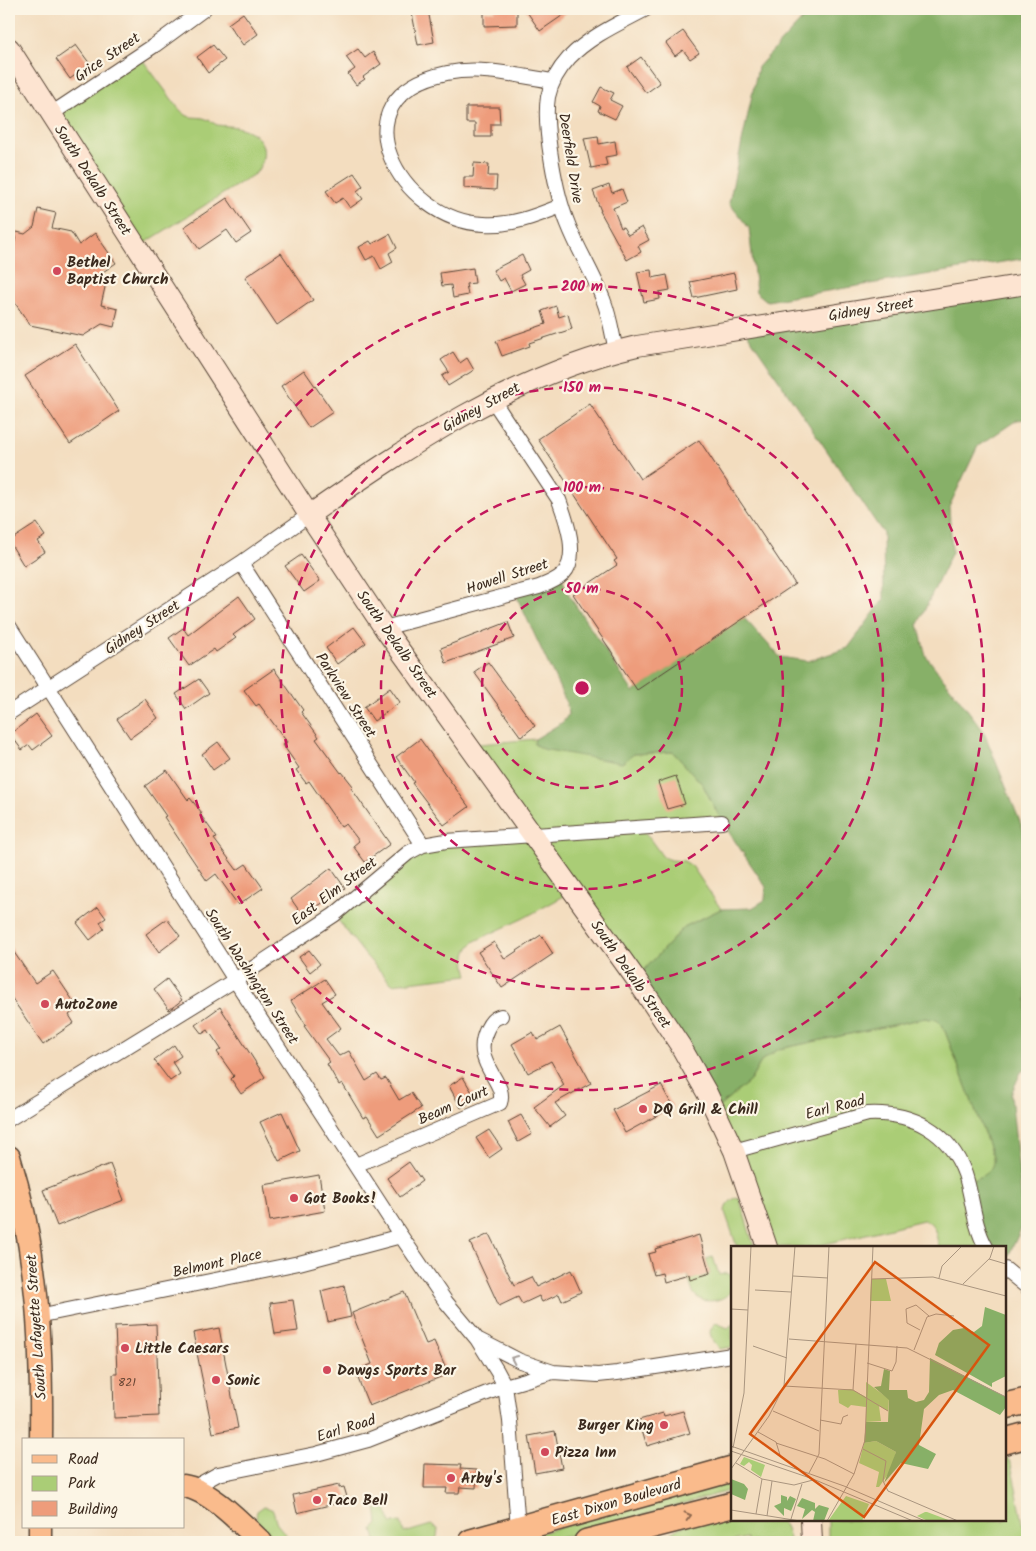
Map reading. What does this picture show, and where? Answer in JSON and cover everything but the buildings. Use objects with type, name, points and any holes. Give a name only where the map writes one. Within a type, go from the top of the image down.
[{"type":"highway","points":[[1006,1406],[1027,1401]]},
{"type":"highway","points":[[1006,1440],[1027,1435]]},
{"type":"highway","name":"East Dixon Boulevard","points":[[471,1542],[731,1469]]},
{"type":"highway","name":"East Dixon Boulevard","points":[[588,1542],[731,1505]]},
{"type":"main road","name":"South Dekalb Street","points":[[9,48],[309,515],[384,628],[636,979],[680,1045],[707,1093],[734,1151],[767,1246]]},
{"type":"main road","name":"Gidney Street","points":[[309,515],[431,435],[492,399],[558,370],[616,351],[646,344],[1027,284]]},
{"type":"main road","name":"South Lafayette Street","points":[[9,1157],[30,1244],[36,1281],[41,1363],[41,1438]]},
{"type":"main road","points":[[190,1488],[205,1494],[261,1542]]},
{"type":"main road","points":[[811,1521],[812,1542]]},
{"type":"main road","points":[[40,1528],[40,1542]]},
{"type":"street","name":"Grice Street","points":[[51,114],[155,45],[204,9]]},
{"type":"street","name":"Deerfield Drive","points":[[616,351],[603,299],[578,248],[561,206],[547,120],[548,96],[553,81],[571,56],[586,43],[646,9]]},
{"type":"street","points":[[553,81],[482,70],[447,73],[428,79],[409,90],[394,104],[384,127],[388,152],[408,185],[430,206],[442,214],[456,219],[483,224],[503,224],[523,220],[561,206]]},
{"type":"street","name":"Howell Street","points":[[384,628],[539,587],[561,576],[568,567],[571,549],[570,539],[559,500],[492,399]]},
{"type":"street","name":"Gidney Street","points":[[9,713],[241,563],[309,515]]},
{"type":"street","name":"Parkview Street","points":[[241,563],[423,845]]},
{"type":"street","name":"South Washington Street","points":[[9,626],[401,1236],[446,1302],[477,1339],[505,1386],[510,1421],[518,1529]]},
{"type":"street","name":"East Elm Street","points":[[9,1119],[235,980],[334,915],[408,853],[423,845],[446,841],[722,822]]},
{"type":"street","name":"Beam Court","points":[[356,1165],[500,1103],[502,1095],[483,1058],[482,1049],[483,1039],[491,1022],[501,1016]]},
{"type":"street","name":"Earl Road","points":[[734,1151],[868,1114],[886,1113],[901,1116],[922,1124],[935,1132],[958,1159],[965,1174],[977,1226],[986,1246]]},
{"type":"street","name":"Belmont Place","points":[[38,1316],[299,1262],[401,1236]]},
{"type":"street","points":[[1006,1270],[1027,1287]]},
{"type":"street","name":"South Washington Street","points":[[477,1339],[520,1361],[553,1372]]},
{"type":"street","points":[[553,1372],[598,1375],[731,1355]]},
{"type":"street","name":"Earl Road","points":[[190,1488],[218,1474],[316,1454],[368,1440],[505,1386],[553,1372]]},
{"type":"green space","points":[[812,9],[1027,9],[1027,258],[767,301],[756,292],[749,228],[729,203],[758,67]]},
{"type":"green space","points":[[139,55],[179,109],[186,115],[205,119],[217,125],[246,130],[258,138],[262,144],[263,157],[256,173],[137,248],[51,114]]},
{"type":"green space","points":[[1027,283],[1027,419],[1017,420],[978,446],[949,507],[952,552],[918,624],[926,656],[983,730],[1027,839],[1027,1068],[1021,1072],[1011,1094],[1023,1215],[1021,1229],[1006,1261],[1006,1246],[986,1246],[967,1183],[989,1171],[993,1157],[943,1026],[937,1020],[925,1018],[779,1049],[762,1060],[750,1081],[715,1110],[636,979],[684,927],[721,909],[752,908],[765,900],[766,887],[722,822],[703,785],[673,752],[634,754],[622,763],[542,749],[534,744],[535,739],[563,722],[568,715],[567,704],[515,593],[561,576],[570,597],[633,692],[744,618],[780,657],[808,661],[848,648],[884,599],[883,533],[744,329]]},
{"type":"green space","points":[[535,739],[534,744],[634,754],[673,752],[703,785],[722,822],[642,828],[663,857],[684,861],[692,866],[721,909],[684,927],[636,979],[573,891],[524,918],[475,941],[466,956],[468,975],[392,984],[366,956],[334,915],[423,845],[533,836],[469,745]]},
{"type":"green space","points":[[925,1018],[937,1020],[943,1026],[993,1157],[994,1165],[990,1171],[986,1246],[939,1246],[933,1226],[931,1223],[923,1220],[817,1246],[767,1246],[715,1110],[750,1081],[762,1060],[779,1049]]},
{"type":"green space","points":[[737,1197],[740,1200],[754,1246],[737,1246],[725,1212],[726,1207]]},
{"type":"green space","points":[[713,1257],[719,1275],[727,1273],[731,1275],[731,1290],[723,1298],[709,1301],[700,1299],[693,1292],[688,1275],[690,1280],[710,1274],[706,1259]]},
{"type":"green space","points":[[716,1323],[728,1328],[731,1325],[731,1347],[720,1349],[712,1339],[710,1333],[712,1326]]},
{"type":"green space","points":[[1006,1456],[1011,1464],[1027,1542],[828,1542],[828,1521],[1006,1521]]},
{"type":"green space","points":[[731,1479],[731,1490],[546,1542],[508,1542]]},
{"type":"green space","points":[[385,1503],[391,1523],[401,1522],[404,1533],[431,1525],[438,1529],[437,1537],[433,1542],[370,1542],[376,1540],[373,1530],[378,1524],[376,1504]]},
{"type":"green space","points":[[264,1506],[273,1510],[277,1524],[292,1542],[275,1542],[261,1529],[256,1516],[257,1511]]},
{"type":"green space","points":[[731,1513],[731,1521],[781,1521],[785,1526],[790,1542],[748,1542],[746,1538],[729,1542],[663,1542],[675,1530],[704,1519]]},
{"type":"place","name":"Bethel Baptist Church","points":[[57,271]]},
{"type":"place","name":"AutoZone","points":[[45,1004]]},
{"type":"place","name":"DQ Grill & Chill","points":[[643,1109]]},
{"type":"place","name":"Got Books!","points":[[294,1198]]},
{"type":"place","name":"Little Caesars","points":[[125,1348]]},
{"type":"place","name":"Dawgs Sports Bar","points":[[327,1370]]},
{"type":"place","name":"Sonic","points":[[216,1380]]},
{"type":"place","name":"Burger King","points":[[664,1425]]},
{"type":"place","name":"Pizza Inn","points":[[545,1452]]},
{"type":"place","name":"Arby's","points":[[451,1478]]},
{"type":"place","name":"Taco Bell","points":[[317,1500]]}]
